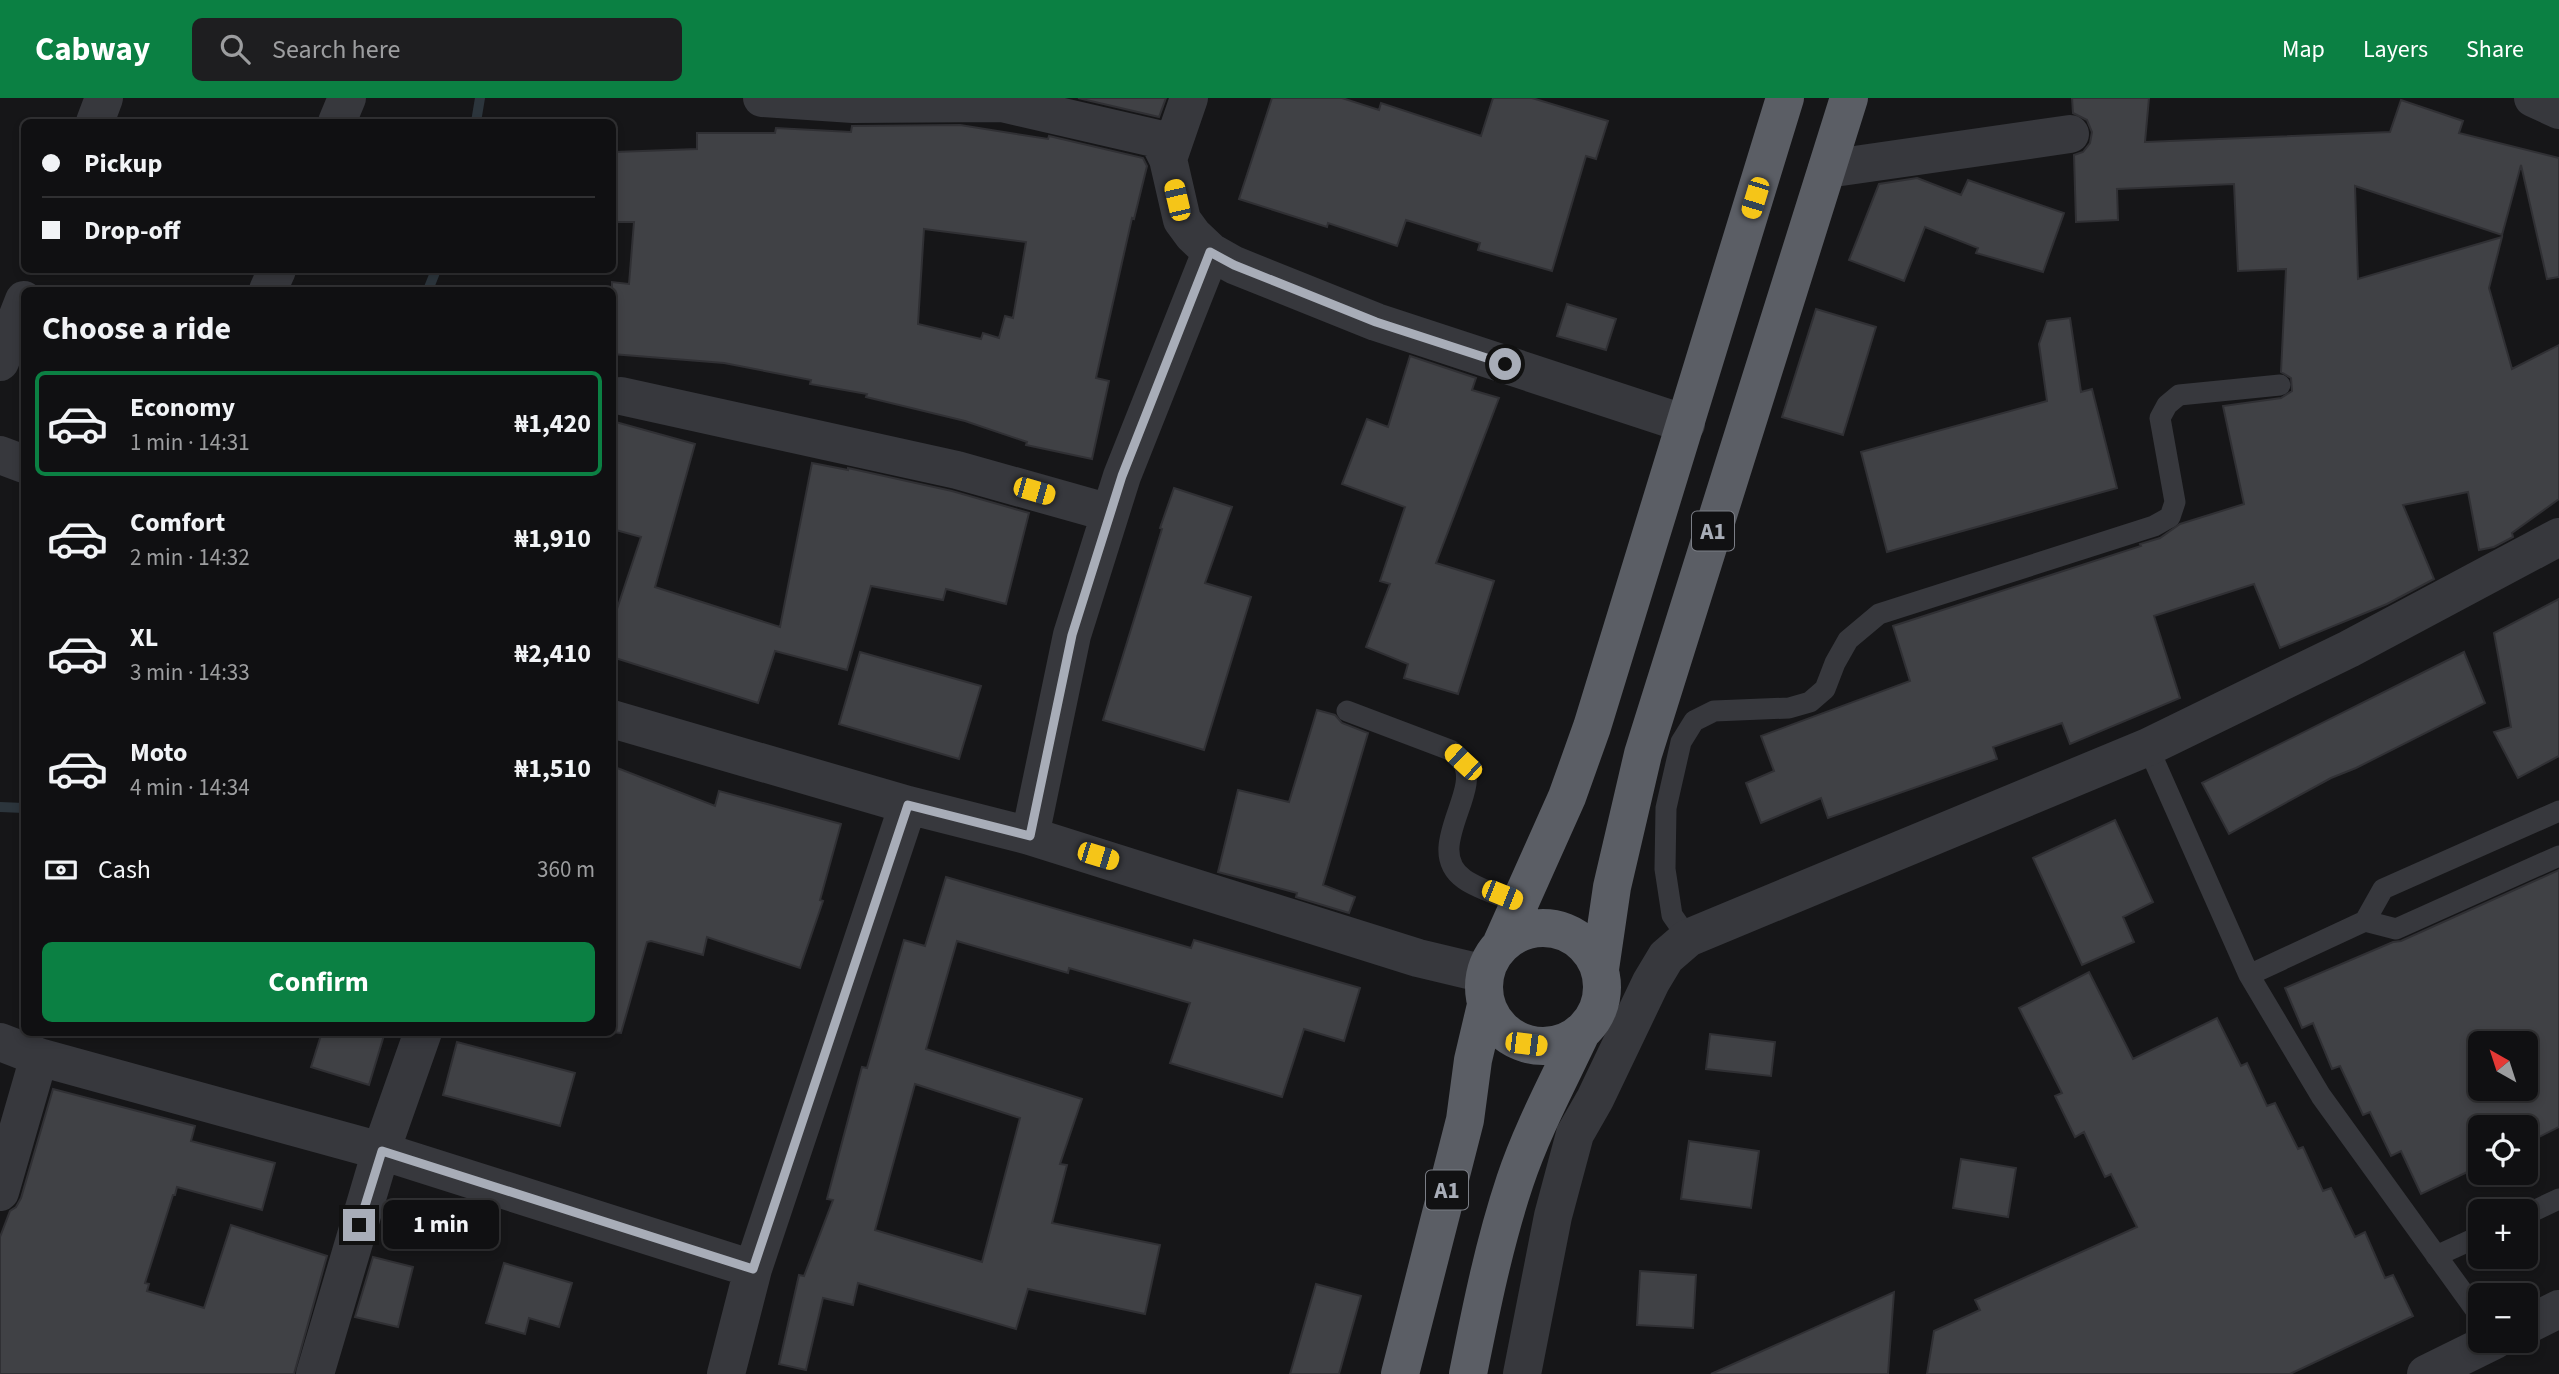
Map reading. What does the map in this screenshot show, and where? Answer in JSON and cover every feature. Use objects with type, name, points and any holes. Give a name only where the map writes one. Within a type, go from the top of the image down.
[{"type":"highway","name":"A1","points":[[1399,1374],[1465,1120],[1473,1060],[1490,975],[1567,797],[1592,727],[1785,98]]},
{"type":"highway","name":"A1","points":[[1600,969],[1612,887],[1643,754],[1849,98]]},
{"type":"highway","points":[[1468,1374],[1492,1262],[1516,1179],[1581,1033],[1600,1004],[1602,986],[1600,969],[1592,953],[1580,940],[1556,930],[1530,930],[1513,936],[1490,975],[1495,1023],[1508,1035],[1526,1044],[1555,1045],[1581,1033]]},
{"type":"street","points":[[96,119],[104,98]]},
{"type":"street","points":[[338,119],[347,98]]},
{"type":"street","points":[[762,98],[853,104],[1002,103],[1158,139],[1168,159],[1182,219],[1210,252],[1234,265],[1376,322],[1686,424]]},
{"type":"street","points":[[1168,159],[1189,98]]},
{"type":"street","points":[[2533,98],[2559,110]]},
{"type":"street","points":[[1827,169],[2070,134]]},
{"type":"street","points":[[1030,836],[1072,635],[1122,476],[1210,252]]},
{"type":"street","points":[[0,362],[21,308]]},
{"type":"street","points":[[621,396],[957,470],[1110,513]]},
{"type":"street","points":[[0,455],[21,463]]},
{"type":"street","points":[[1522,1374],[1553,1216],[1575,1134],[1661,965],[1666,957],[1688,938],[2148,747],[2349,649],[2559,537]]},
{"type":"street","points":[[616,720],[908,805],[1030,836],[1418,958],[1490,975]]},
{"type":"street","points":[[726,1374],[753,1269],[908,805]]},
{"type":"street","points":[[315,1374],[382,1151],[422,1036]]},
{"type":"street","points":[[0,1042],[38,1057],[382,1151],[753,1269]]},
{"type":"street","points":[[0,1192],[38,1057]]},
{"type":"street","points":[[2538,1320],[2559,1309]]},
{"type":"street","points":[[2426,1374],[2469,1353]]},
{"type":"lane","points":[[1688,938],[1672,915],[1665,869],[1666,808],[1681,742],[1694,721],[1714,711],[1789,708],[1810,702],[1825,689],[1848,640],[1879,614],[2154,526],[2170,517],[2175,502],[2160,418],[2167,405],[2179,395],[2280,385]]},
{"type":"lane","points":[[1347,712],[1450,750],[1463,762],[1467,775],[1448,852],[1452,867],[1465,880],[1520,903]]},
{"type":"lane","points":[[2148,747],[2249,975],[2321,1096],[2468,1300]]},
{"type":"lane","points":[[2249,975],[2365,921],[2383,889],[2559,811]]},
{"type":"lane","points":[[2365,921],[2396,929],[2559,856]]},
{"type":"lane","points":[[2538,1209],[2559,1199]]},
{"type":"lane","points":[[2436,1256],[2468,1241]]},
{"type":"building","points":[[1078,98],[1166,98],[1159,117]]},
{"type":"building","points":[[1272,98],[1342,98],[1379,110],[1381,103],[1481,136],[1493,98],[1532,98],[1608,121],[1596,159],[1586,156],[1552,271],[1478,250],[1480,243],[1406,220],[1397,246],[1328,223],[1327,227],[1239,199]]},
{"type":"building","points":[[2072,98],[2149,98],[2145,142],[2390,132],[2401,100],[2463,121],[2459,133],[2559,158],[2559,277],[2547,279],[2521,165],[2502,235],[2355,186],[2358,279],[2502,237],[2489,288],[2512,369],[2559,345],[2559,499],[2512,533],[2513,537],[2494,547],[2479,550],[2468,492],[2403,505],[2434,579],[2387,604],[2280,648],[2254,584],[2154,616],[2180,698],[2070,744],[2062,723],[1993,747],[1997,759],[1828,818],[1821,798],[1761,823],[1746,783],[1774,771],[1761,736],[1910,681],[1893,626],[2141,546],[2140,544],[2160,538],[2180,524],[2244,504],[2223,406],[2281,398],[2292,391],[2291,378],[2281,372],[2286,269],[2238,271],[2234,184],[2117,189],[2118,220],[2076,222],[2074,155],[2083,152],[2090,143],[2092,132],[2087,120],[2073,113]]},
{"type":"building","points":[[960,125],[1048,139],[1049,136],[1143,158],[1147,166],[1134,219],[1132,218],[1096,378],[1109,381],[1092,459],[1026,445],[1027,442],[965,421],[866,397],[867,394],[810,384],[811,380],[724,363],[616,354],[616,287],[612,287],[612,282],[629,284],[634,222],[617,222],[616,152],[697,149],[697,133],[775,133],[776,128],[851,132],[852,126]],"holes":[[[924,229],[1026,242],[1013,318],[1005,316],[999,338],[983,333],[981,339],[918,324]]]},
{"type":"building","points":[[1917,178],[1961,195],[1968,180],[2064,213],[2043,272],[1976,253],[1978,248],[1925,227],[1904,281],[1849,260],[1879,184]]},
{"type":"building","points":[[1567,304],[1616,319],[1606,350],[1557,336]]},
{"type":"building","points":[[1816,309],[1876,327],[1843,435],[1782,417]]},
{"type":"building","points":[[2070,318],[2081,392],[2092,389],[2117,488],[1887,552],[1861,452],[2047,401],[2039,344],[2047,321]]},
{"type":"building","points":[[1410,356],[1476,378],[1472,390],[1499,398],[1436,563],[1494,581],[1458,694],[1404,678],[1408,664],[1366,647],[1390,584],[1380,581],[1405,507],[1342,484],[1367,419],[1388,427]]},
{"type":"building","points":[[616,422],[695,444],[655,587],[780,627],[812,463],[848,468],[952,491],[1029,513],[1006,604],[946,589],[943,600],[871,586],[847,670],[775,651],[758,703],[616,658],[616,612],[641,537],[616,530]]},
{"type":"building","points":[[1174,488],[1232,507],[1205,583],[1251,597],[1204,750],[1103,720]]},
{"type":"building","points":[[2559,599],[2559,756],[2518,778],[2494,732],[2511,727],[2494,633]]},
{"type":"building","points":[[860,652],[981,686],[959,759],[839,724]]},
{"type":"building","points":[[2464,652],[2485,703],[2331,778],[2229,834],[2202,783]]},
{"type":"building","points":[[1317,710],[1335,715],[1342,723],[1368,733],[1323,885],[1355,897],[1349,913],[1296,897],[1297,893],[1218,872],[1238,790],[1289,802]]},
{"type":"building","points":[[616,768],[715,806],[719,791],[841,824],[820,900],[823,901],[800,968],[707,937],[703,955],[647,942],[621,1033],[616,1032]]},
{"type":"building","points":[[2115,820],[2153,902],[2123,917],[2134,942],[2082,965],[2033,858]]},
{"type":"building","points":[[2559,870],[2559,1127],[2538,1138],[2538,1115],[2468,1115],[2468,1172],[2421,1194],[2401,1151],[2391,1156],[2370,1112],[2363,1115],[2340,1066],[2332,1069],[2313,1023],[2302,1028],[2285,988],[2401,941]]},
{"type":"building","points":[[946,877],[1191,948],[1194,940],[1360,988],[1344,1041],[1304,1029],[1282,1097],[1170,1063],[1190,1003],[1069,968],[1068,973],[957,941],[926,1049],[1082,1099],[1060,1164],[1067,1165],[1052,1223],[1160,1245],[1145,1314],[1028,1289],[1016,1329],[858,1283],[853,1305],[823,1298],[806,1370],[779,1364],[799,1275],[804,1276],[833,1200],[827,1199],[862,1067],[867,1068],[904,940],[925,946]],"holes":[[[915,1084],[1020,1118],[982,1262],[875,1230]]]},
{"type":"building","points":[[2089,972],[2133,1059],[2217,1018],[2241,1066],[2247,1063],[2267,1106],[2275,1103],[2298,1149],[2303,1147],[2323,1191],[2331,1188],[2355,1237],[2365,1232],[2385,1278],[2393,1275],[2413,1316],[2290,1374],[1927,1374],[1934,1331],[1980,1310],[1975,1300],[2137,1227],[2111,1174],[2105,1177],[2084,1132],[2075,1137],[2055,1096],[2062,1093],[2019,1008]]},
{"type":"building","points":[[1710,1034],[1775,1042],[1771,1076],[1706,1069]]},
{"type":"building","points":[[321,1036],[384,1036],[369,1085],[311,1067]]},
{"type":"building","points":[[457,1042],[575,1073],[560,1126],[443,1095]]},
{"type":"building","points":[[53,1089],[195,1126],[191,1141],[275,1163],[262,1210],[177,1187],[145,1283],[149,1284],[147,1291],[204,1308],[231,1225],[327,1256],[294,1374],[0,1374],[0,1237],[10,1211],[21,1198]]},
{"type":"building","points":[[1689,1141],[1759,1151],[1751,1208],[1681,1199]]},
{"type":"building","points":[[1961,1159],[2016,1168],[2008,1217],[1953,1208]]},
{"type":"building","points":[[373,1257],[413,1267],[398,1327],[355,1317]]},
{"type":"building","points":[[504,1263],[572,1283],[559,1327],[529,1318],[525,1334],[486,1323]]},
{"type":"building","points":[[1640,1271],[1696,1275],[1693,1328],[1637,1325]]},
{"type":"building","points":[[1316,1284],[1361,1296],[1339,1374],[1290,1374]]},
{"type":"building","points":[[1894,1292],[1888,1374],[1711,1374]]},
{"type":"waterway","points":[[476,119],[480,98]]},
{"type":"waterway","points":[[429,287],[435,273]]},
{"type":"waterway","points":[[0,807],[21,808]]},
{"type":"route","points":[[359,1225],[382,1151],[753,1269],[908,805],[1030,836],[1072,635],[1122,476],[1210,252],[1234,265],[1376,322],[1505,364]]}]
